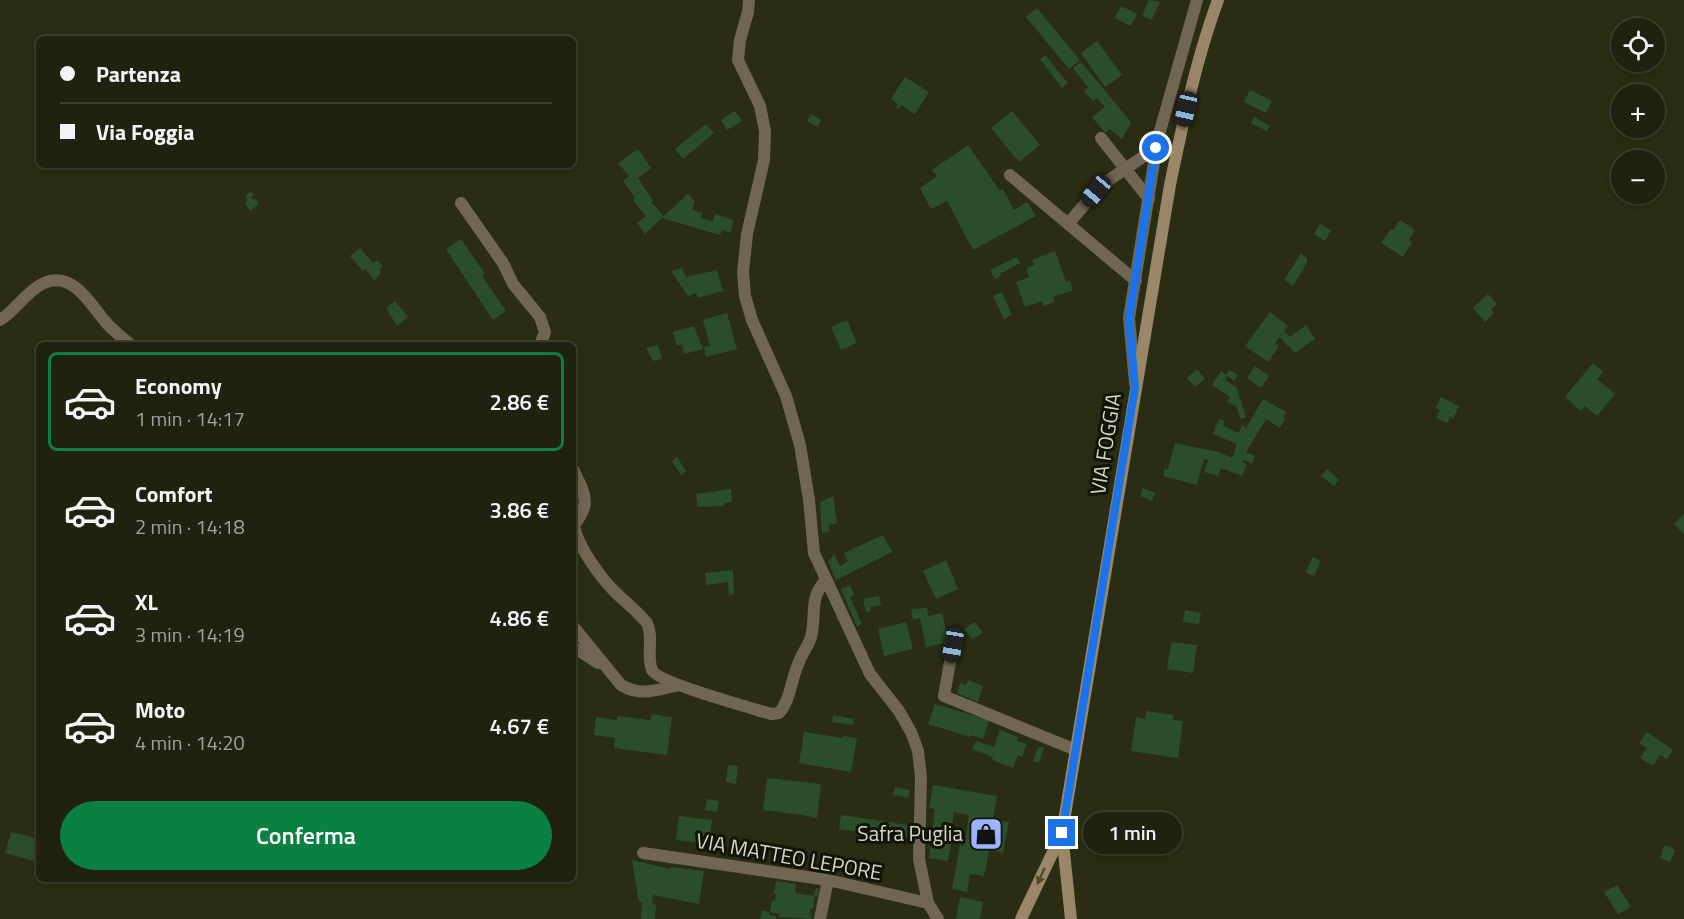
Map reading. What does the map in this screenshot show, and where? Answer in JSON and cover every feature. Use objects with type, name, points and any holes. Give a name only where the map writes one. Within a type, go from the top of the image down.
[{"type":"main road","name":"VIA FOGGIA","points":[[1071,919],[1062,833],[1170,185],[1197,64],[1218,0]]},
{"type":"main road","name":"VIA FOGGIA","points":[[1021,919],[1062,833]]},
{"type":"street","points":[[749,0],[738,60],[760,106],[765,131],[764,160],[747,234],[743,272],[745,296],[752,320],[786,396],[800,445],[809,500],[814,553],[870,674],[899,711],[911,732],[918,751],[921,777],[919,860],[928,903],[938,919]]},
{"type":"street","points":[[1135,387],[1129,318],[1156,148],[1197,0]]},
{"type":"street","points":[[1101,138],[1149,200]]},
{"type":"street","points":[[1068,224],[1096,191],[1156,148]]},
{"type":"street","points":[[1010,175],[1136,281]]},
{"type":"street","points":[[460,203],[502,263],[513,284],[540,317],[545,332],[541,342]]},
{"type":"street","points":[[0,320],[45,282],[63,282],[75,286],[84,293],[105,322],[128,342]]},
{"type":"street","points":[[576,476],[586,501],[584,510],[576,522]]},
{"type":"street","points":[[576,535],[602,577],[647,623],[651,632],[652,670],[662,679],[771,714],[779,713],[784,707],[794,673],[811,637],[814,598],[818,588],[826,580]]},
{"type":"street","points":[[576,630],[621,685],[632,692],[646,693],[679,685]]},
{"type":"street","points":[[953,645],[944,696],[1076,750]]},
{"type":"street","points":[[576,649],[609,670]]},
{"type":"street","name":"VIA MATTEO LEPORE","points":[[643,853],[828,880],[928,903]]},
{"type":"street","points":[[820,919],[828,880]]},
{"type":"building","points":[[1149,0],[1160,2],[1152,20],[1142,16]]},
{"type":"building","points":[[1121,6],[1137,14],[1131,26],[1115,18]]},
{"type":"building","points":[[1037,8],[1080,60],[1069,69],[1026,17]]},
{"type":"building","points":[[1097,41],[1122,75],[1105,87],[1081,53]]},
{"type":"building","points":[[1045,55],[1068,83],[1062,88],[1040,59]]},
{"type":"building","points":[[1081,62],[1131,122],[1122,139],[1110,129],[1105,133],[1092,117],[1105,107],[1097,98],[1093,101],[1084,91],[1088,87],[1073,68]]},
{"type":"building","points":[[905,77],[929,92],[915,114],[901,105],[899,109],[896,107],[898,104],[891,99]]},
{"type":"building","points":[[1250,90],[1272,101],[1266,113],[1244,102]]},
{"type":"building","points":[[735,111],[742,121],[727,130],[721,120]]},
{"type":"building","points":[[1012,111],[1040,145],[1019,162],[991,128]]},
{"type":"building","points":[[811,114],[821,120],[818,127],[807,121]]},
{"type":"building","points":[[1254,117],[1270,126],[1267,131],[1251,123]]},
{"type":"building","points":[[706,124],[714,133],[683,159],[675,149]]},
{"type":"building","points":[[968,145],[1000,191],[1003,189],[1014,210],[1027,202],[1036,216],[973,250],[947,201],[931,209],[920,188],[937,176],[932,170]]},
{"type":"building","points":[[638,149],[651,168],[638,178],[653,201],[651,202],[664,216],[688,194],[695,201],[692,210],[703,213],[701,218],[713,221],[715,214],[733,220],[731,233],[722,230],[720,235],[662,218],[645,234],[637,223],[646,216],[633,200],[635,198],[623,181],[629,176],[618,163]]},
{"type":"building","points":[[251,191],[254,195],[251,197],[253,200],[255,198],[259,204],[250,211],[245,203],[246,195]]},
{"type":"building","points":[[1400,220],[1415,230],[1409,240],[1412,242],[1403,257],[1381,243]]},
{"type":"building","points":[[1320,224],[1331,230],[1325,241],[1314,234]]},
{"type":"building","points":[[461,239],[485,274],[482,276],[506,311],[493,320],[446,249]]},
{"type":"building","points":[[360,248],[373,263],[377,260],[383,266],[380,274],[374,280],[350,256]]},
{"type":"building","points":[[1055,251],[1066,282],[1070,280],[1073,290],[1053,297],[1055,302],[1043,306],[1042,301],[1025,307],[1016,282],[1029,277],[1026,268],[1034,265],[1032,260]]},
{"type":"building","points":[[1301,253],[1307,258],[1307,263],[1293,286],[1284,280]]},
{"type":"building","points":[[1017,257],[1020,263],[995,279],[990,270]]},
{"type":"building","points":[[682,268],[686,277],[717,270],[723,291],[698,298],[696,293],[688,296],[671,271]]},
{"type":"building","points":[[1002,292],[1012,315],[1004,319],[993,296]]},
{"type":"building","points":[[1488,294],[1497,304],[1491,309],[1494,313],[1485,322],[1473,308]]},
{"type":"building","points":[[395,301],[408,317],[397,326],[386,308]]},
{"type":"building","points":[[1270,312],[1288,326],[1284,331],[1290,337],[1306,325],[1315,339],[1295,353],[1279,337],[1275,343],[1279,346],[1268,362],[1245,346]]},
{"type":"building","points":[[727,313],[737,349],[706,357],[704,347],[710,346],[703,320]]},
{"type":"building","points":[[847,320],[857,343],[841,350],[831,327]]},
{"type":"building","points":[[694,326],[703,349],[684,354],[682,345],[677,346],[673,332]]},
{"type":"building","points":[[658,345],[662,359],[653,361],[646,348]]},
{"type":"building","points":[[1593,363],[1603,372],[1597,379],[1615,394],[1597,416],[1585,406],[1581,411],[1565,397]]},
{"type":"building","points":[[1255,366],[1269,376],[1261,388],[1247,378]]},
{"type":"building","points":[[1197,369],[1205,379],[1195,387],[1187,378]]},
{"type":"building","points":[[1229,370],[1238,375],[1234,381],[1227,376],[1225,380],[1236,387],[1246,417],[1241,419],[1236,406],[1227,402],[1230,397],[1212,385],[1221,371],[1226,375]]},
{"type":"building","points":[[1441,397],[1459,406],[1453,419],[1450,417],[1447,423],[1436,418],[1440,410],[1436,408]]},
{"type":"building","points":[[1263,399],[1286,412],[1283,417],[1285,418],[1280,428],[1266,419],[1246,452],[1255,456],[1252,463],[1243,460],[1242,462],[1247,464],[1242,476],[1221,468],[1218,476],[1204,472],[1208,460],[1204,459],[1197,485],[1163,476],[1165,468],[1168,469],[1175,443],[1219,452],[1232,458],[1237,444],[1213,434],[1219,419],[1225,421],[1223,426],[1239,433],[1242,425],[1246,428]]},
{"type":"building","points":[[677,457],[686,471],[681,475],[672,461]]},
{"type":"building","points":[[1327,469],[1339,480],[1334,486],[1321,476]]},
{"type":"building","points":[[1143,488],[1155,493],[1152,501],[1140,496]]},
{"type":"building","points":[[731,489],[732,502],[724,503],[724,506],[698,507],[696,494]]},
{"type":"building","points":[[833,496],[837,523],[829,525],[829,532],[822,533],[820,502]]},
{"type":"building","points":[[1684,514],[1684,534],[1674,524]]},
{"type":"building","points":[[883,535],[892,552],[836,580],[828,562],[834,554],[840,566],[848,561],[844,553]]},
{"type":"building","points":[[1313,557],[1321,561],[1314,576],[1306,572]]},
{"type":"building","points":[[946,560],[958,589],[936,599],[923,571]]},
{"type":"building","points":[[733,570],[734,594],[729,595],[728,582],[706,585],[705,573]]},
{"type":"building","points":[[850,585],[854,595],[850,597],[862,624],[857,627],[841,589]]},
{"type":"building","points":[[879,596],[881,605],[870,607],[871,611],[866,612],[863,599]]},
{"type":"building","points":[[927,608],[928,616],[942,613],[949,642],[926,647],[920,618],[913,620],[911,609]]},
{"type":"building","points":[[1185,610],[1201,613],[1199,624],[1183,622]]},
{"type":"building","points":[[906,622],[913,649],[884,656],[878,629]]},
{"type":"building","points":[[975,622],[983,633],[972,639],[964,629]]},
{"type":"building","points":[[1171,642],[1197,645],[1193,673],[1167,669]]},
{"type":"building","points":[[968,680],[983,686],[978,702],[957,693],[960,683],[966,685]]},
{"type":"building","points":[[935,704],[989,720],[983,739],[928,724]]},
{"type":"building","points":[[1146,711],[1174,715],[1173,720],[1183,721],[1178,758],[1131,751],[1136,717],[1145,719]]},
{"type":"building","points":[[651,714],[672,717],[667,755],[614,748],[615,738],[594,735],[596,717],[617,720],[618,716],[650,720]]},
{"type":"building","points":[[833,715],[854,719],[853,725],[832,722]]},
{"type":"building","points":[[1000,730],[1018,737],[1017,741],[1027,744],[1022,757],[1018,755],[1013,768],[972,749],[976,741],[994,747]]},
{"type":"building","points":[[804,732],[857,738],[851,772],[799,763]]},
{"type":"building","points":[[1647,732],[1673,750],[1667,759],[1660,755],[1653,766],[1640,758],[1647,748],[1639,743]]},
{"type":"building","points":[[1038,747],[1044,748],[1039,763],[1033,761]]},
{"type":"building","points":[[728,765],[738,766],[736,784],[726,782]]},
{"type":"building","points":[[767,778],[821,784],[817,818],[763,810]]},
{"type":"building","points":[[933,785],[997,796],[993,819],[1009,822],[1003,853],[989,850],[984,876],[970,874],[967,892],[952,889],[960,845],[964,846],[969,815],[954,812],[948,861],[929,858],[935,809],[929,808]]},
{"type":"building","points":[[895,787],[910,790],[909,798],[893,795]]},
{"type":"building","points":[[707,799],[719,801],[717,812],[705,810]]},
{"type":"building","points":[[841,815],[915,826],[916,840],[839,829]]},
{"type":"building","points":[[679,816],[712,820],[709,844],[676,840]]},
{"type":"building","points":[[11,832],[36,838],[36,862],[5,853]]},
{"type":"building","points":[[1665,845],[1675,850],[1670,862],[1660,858]]},
{"type":"building","points":[[632,860],[670,869],[671,867],[704,871],[699,904],[653,895],[652,904],[656,905],[655,919],[641,919],[642,902],[638,898]]},
{"type":"building","points":[[776,881],[796,884],[795,893],[814,896],[816,888],[819,889],[817,897],[815,896],[813,909],[810,908],[811,919],[779,917],[779,914],[770,912],[772,901],[775,901]]},
{"type":"building","points":[[1617,885],[1631,907],[1618,914],[1604,892]]},
{"type":"building","points":[[960,897],[983,902],[980,919],[956,919]]},
{"type":"building","points":[[762,910],[769,912],[769,915],[776,916],[776,919],[760,919]]},
{"type":"place","name":"Safra Puglia","points":[[986,834]]},
{"type":"route","points":[[1062,833],[1135,387],[1129,318],[1156,148]]}]
